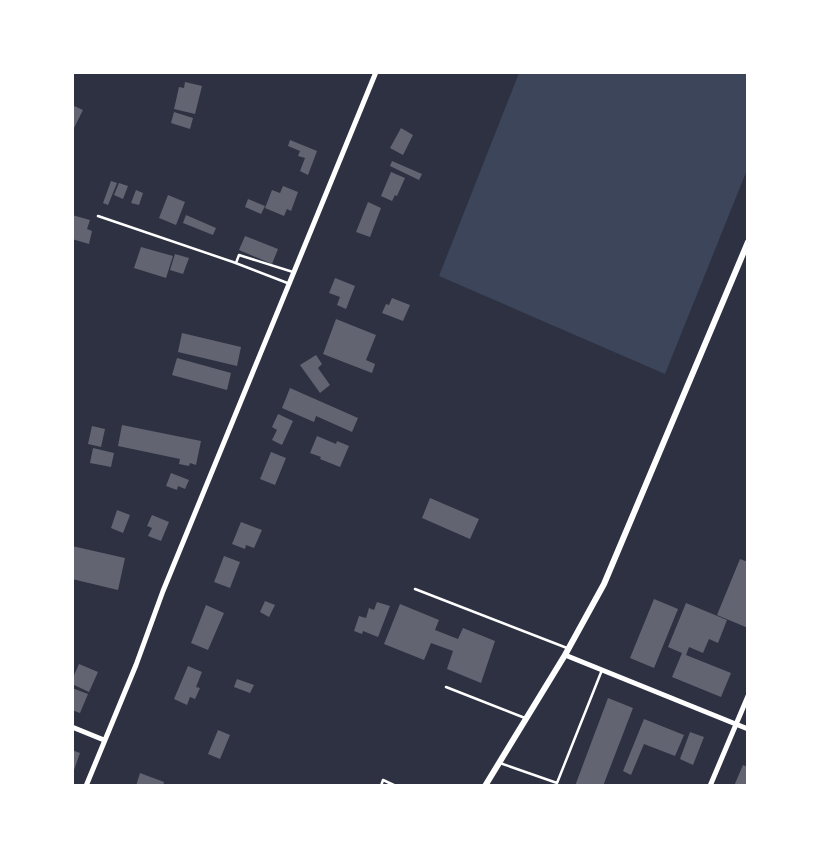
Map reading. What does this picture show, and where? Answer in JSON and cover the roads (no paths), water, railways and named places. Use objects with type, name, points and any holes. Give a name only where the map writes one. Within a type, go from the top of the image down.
[{"type":"street","points":[[86,786],[136,665],[163,590],[376,72]]},
{"type":"street","points":[[485,786],[593,606],[618,553],[747,247]]},
{"type":"street","points":[[564,655],[748,729]]},
{"type":"street","points":[[710,786],[748,696]]},
{"type":"street","points":[[72,727],[104,740]]},
{"type":"lane","points":[[98,216],[236,263],[290,284]]},
{"type":"lane","points":[[236,263],[239,254],[294,272]]},
{"type":"lane","points":[[414,590],[568,648]]},
{"type":"lane","points":[[499,762],[557,783],[602,669]]},
{"type":"lane","points":[[446,686],[526,718]]},
{"type":"lane","points":[[381,786],[383,780],[396,786]]}]
